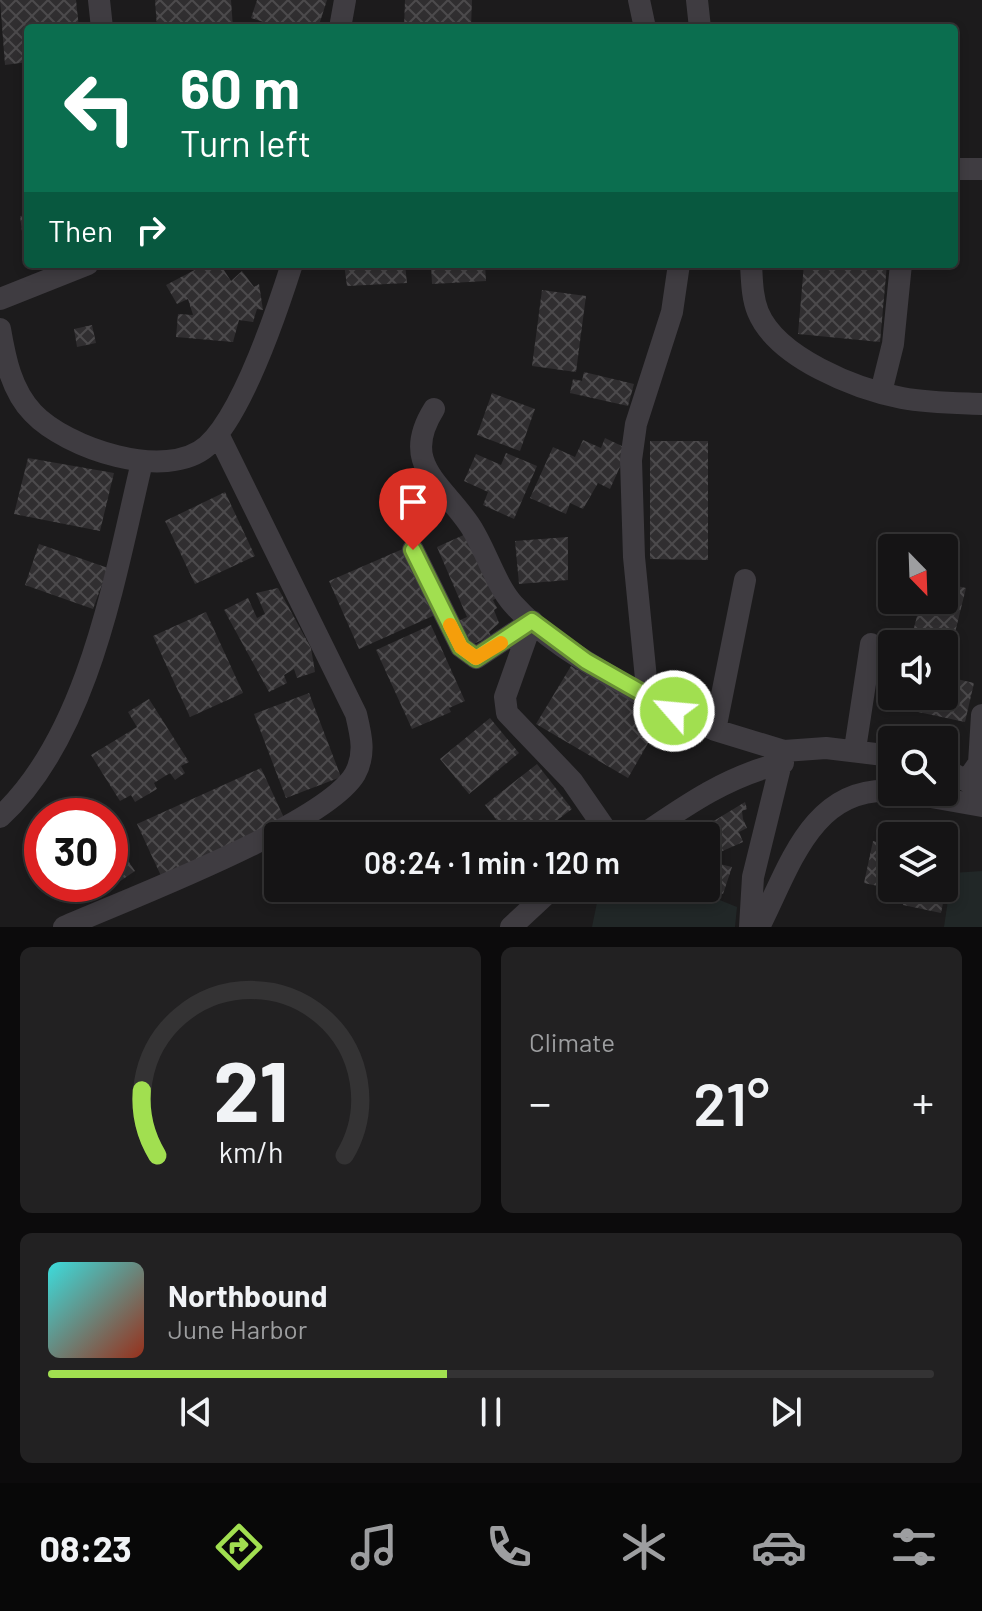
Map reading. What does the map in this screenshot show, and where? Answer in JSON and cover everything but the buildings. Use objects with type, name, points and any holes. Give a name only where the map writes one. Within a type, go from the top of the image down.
[{"type":"street","points":[[99,0],[102,24]]},
{"type":"street","points":[[341,24],[345,0]]},
{"type":"street","points":[[639,0],[644,24]]},
{"type":"street","points":[[697,0],[700,24]]},
{"type":"street","points":[[958,169],[982,169]]},
{"type":"street","points":[[0,299],[78,268]]},
{"type":"street","points":[[0,329],[14,382],[34,415],[75,440],[142,462],[168,463],[187,458],[218,434],[256,361],[291,268]]},
{"type":"street","points":[[648,699],[634,557],[631,460],[636,424],[672,312],[678,268]]},
{"type":"street","points":[[751,268],[752,294],[759,315],[778,341],[824,371],[881,392],[931,402],[982,404]]},
{"type":"street","points":[[881,392],[893,344],[901,268]]},
{"type":"street","points":[[434,409],[421,442],[422,466],[469,525],[511,602],[586,661],[648,699],[784,757]]},
{"type":"street","points":[[64,927],[213,863],[320,807],[354,775],[360,761],[362,739],[356,714],[218,434]]},
{"type":"street","points":[[0,817],[31,783],[67,717],[95,655],[142,462]]},
{"type":"street","points":[[413,550],[461,647],[470,655],[476,658],[486,653],[532,621]]},
{"type":"street","points":[[715,730],[745,580]]},
{"type":"street","points":[[532,621],[504,707],[518,726],[572,781],[600,822]]},
{"type":"street","points":[[855,749],[871,644]]},
{"type":"street","points":[[975,784],[982,715]]},
{"type":"street","points":[[664,822],[732,780],[784,757],[855,749],[878,753]]},
{"type":"street","points":[[750,927],[749,896],[755,865],[784,757]]},
{"type":"street","points":[[759,927],[796,850],[814,823],[855,795],[878,790]]},
{"type":"street","points":[[958,802],[982,806]]},
{"type":"street","points":[[511,927],[538,902]]},
{"type":"shaded area","points":[[982,871],[982,927],[944,927],[948,902],[958,902],[958,873]]},
{"type":"shaded area","points":[[720,900],[737,907],[735,927],[592,927],[597,902]]},
{"type":"slow traffic","points":[[450,625],[461,647],[476,658],[501,643]]},
{"type":"route","points":[[413,550],[461,647],[470,655],[476,658],[486,653],[532,621],[586,661],[648,699],[674,711]]}]
